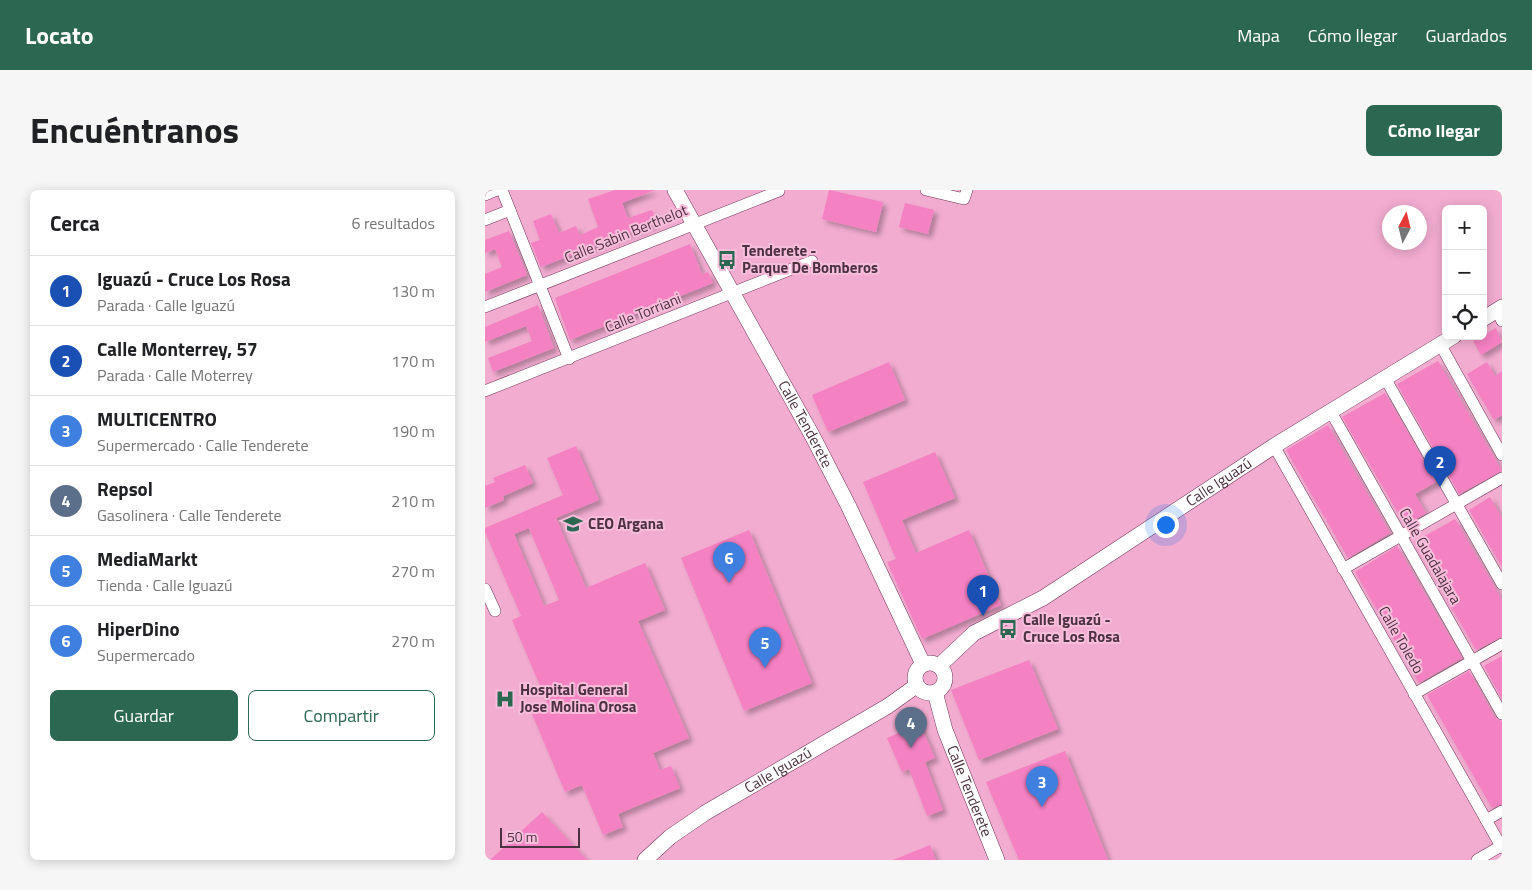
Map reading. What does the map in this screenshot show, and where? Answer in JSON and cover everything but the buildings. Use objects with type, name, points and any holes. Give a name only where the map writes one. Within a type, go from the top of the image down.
[{"type":"street","points":[[485,195],[497,190]]},
{"type":"street","points":[[503,190],[569,359]]},
{"type":"street","name":"Calle Tenderete","points":[[675,190],[849,507],[923,664]]},
{"type":"street","points":[[926,190],[964,198],[967,190]]},
{"type":"street","name":"Calle Sabin Berthelot","points":[[485,306],[779,191]]},
{"type":"street","points":[[485,220],[510,210]]},
{"type":"street","name":"Calle Torriani","points":[[485,391],[812,261]]},
{"type":"street","points":[[1487,318],[1500,313]]},
{"type":"street","name":"Calle Iguazú","points":[[939,666],[974,633],[1043,598],[1274,446],[1448,340]]},
{"type":"street","points":[[1441,344],[1502,455]]},
{"type":"street","points":[[1385,378],[1502,584]]},
{"type":"street","name":"Calle Guadalajara","points":[[1331,412],[1502,714]]},
{"type":"street","name":"Calle Toledo","points":[[1274,446],[1501,847]]},
{"type":"street","points":[[1343,569],[1502,478]]},
{"type":"street","points":[[485,589],[495,611]]},
{"type":"street","points":[[1414,694],[1502,644]]},
{"type":"street","points":[[929,663],[939,666],[945,677],[944,683],[935,692],[925,693],[916,686],[915,673],[923,664],[929,663]]},
{"type":"street","name":"Calle Iguazú","points":[[652,858],[670,837],[705,813],[888,706],[916,686]]},
{"type":"street","name":"Calle Tenderete","points":[[935,692],[945,730],[997,860]]},
{"type":"street","points":[[1486,820],[1502,811]]},
{"type":"street","points":[[1477,860],[1501,847]]},
{"type":"place","name":"Tenderete - Parque De Bomberos","points":[[727,260]]},
{"type":"place","name":"Calle Monterrey, 57","points":[[1440,487]]},
{"type":"place","name":"CEO Argana","points":[[573,524]]},
{"type":"place","name":"HiperDino","points":[[729,583]]},
{"type":"place","name":"Iguazú - Cruce Los Rosa","points":[[983,616]]},
{"type":"place","name":"Calle Iguazú - Cruce Los Rosa","points":[[1008,629]]},
{"type":"place","name":"MediaMarkt","points":[[765,668]]},
{"type":"place","name":"Hospital General Jose Molina Orosa","points":[[505,699]]},
{"type":"place","name":"Repsol","points":[[911,748]]},
{"type":"place","name":"MULTICENTRO","points":[[1042,807]]}]
